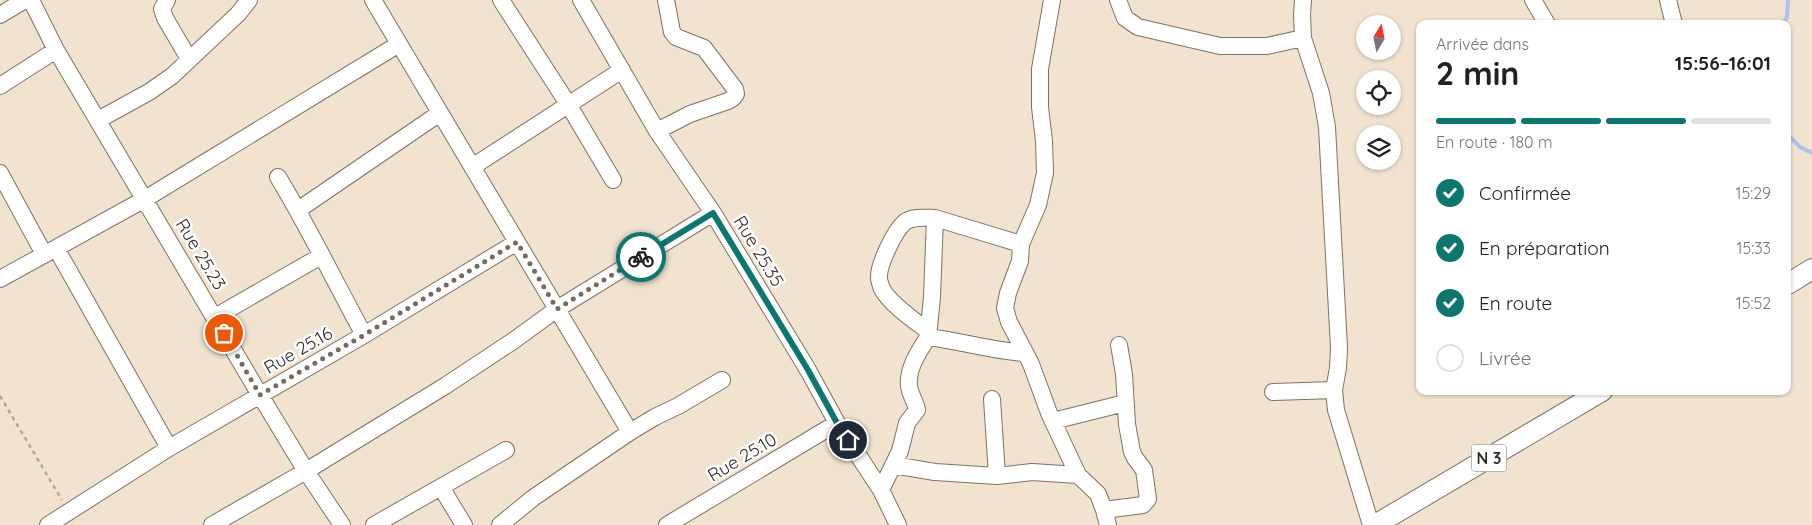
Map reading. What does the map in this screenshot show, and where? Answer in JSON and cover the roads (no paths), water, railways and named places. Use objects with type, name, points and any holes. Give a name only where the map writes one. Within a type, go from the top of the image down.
[{"type":"main road","points":[[1791,282],[1812,269]]},
{"type":"main road","name":"N 3","points":[[1375,525],[1595,395]]},
{"type":"street","points":[[0,15],[25,0]]},
{"type":"street","name":"Rue 25.23","points":[[31,0],[56,50],[260,395],[306,471],[342,525]]},
{"type":"street","points":[[168,0],[162,9],[165,18],[189,59]]},
{"type":"street","points":[[98,120],[149,92],[172,76],[238,14],[249,0]]},
{"type":"street","points":[[373,0],[630,432]]},
{"type":"street","points":[[501,0],[568,104],[613,180]]},
{"type":"street","name":"Rue 25.35","points":[[581,0],[657,132],[713,213],[808,370],[837,423],[881,490],[898,525]]},
{"type":"street","points":[[657,132],[690,114],[728,101],[736,94],[719,66],[704,48],[676,37],[672,32],[666,0]]},
{"type":"street","points":[[1052,0],[1040,69],[1040,107],[1045,172],[1038,205],[1021,244],[1020,261],[1008,293],[1005,308],[1009,322],[1025,353],[1078,475],[1098,494],[1106,517],[1143,505],[1148,499],[1144,470],[1132,452],[1119,345]]},
{"type":"street","points":[[1118,0],[1125,18],[1138,28],[1220,46],[1267,46],[1303,38]]},
{"type":"street","points":[[1303,0],[1303,38],[1321,93],[1330,163],[1339,348],[1334,390],[1336,410],[1371,525]]},
{"type":"street","points":[[1533,0],[1545,20]]},
{"type":"street","points":[[1668,0],[1673,20]]},
{"type":"street","points":[[0,279],[145,199],[399,44]]},
{"type":"street","points":[[0,86],[56,50]]},
{"type":"street","points":[[472,167],[622,70]]},
{"type":"street","points":[[298,210],[440,113]]},
{"type":"street","points":[[0,173],[50,251],[169,448]]},
{"type":"street","points":[[278,177],[298,210],[364,335]]},
{"type":"street","points":[[212,525],[306,471],[445,386],[557,309],[713,213]]},
{"type":"street","points":[[1021,244],[935,218],[915,218],[906,221],[897,231],[883,260],[879,277],[882,290],[928,334],[1003,352],[1025,353]]},
{"type":"street","points":[[881,490],[900,451],[907,423],[917,410],[909,386],[909,377],[918,352],[928,334],[933,288],[935,218]]},
{"type":"street","name":"Rue 25.16","points":[[48,525],[74,519],[169,448],[364,335],[517,242]]},
{"type":"street","points":[[215,317],[321,256]]},
{"type":"street","points":[[500,525],[533,498],[630,432],[655,416],[678,406],[722,380]]},
{"type":"street","points":[[1273,392],[1334,390]]},
{"type":"street","points":[[992,399],[997,476]]},
{"type":"street","points":[[1054,421],[1125,403]]},
{"type":"street","name":"Rue 25.10","points":[[667,525],[837,423]]},
{"type":"street","points":[[374,525],[506,450]]},
{"type":"street","points":[[893,465],[935,472],[997,476],[1032,472],[1078,475]]},
{"type":"street","points":[[441,487],[464,525]]},
{"type":"waterway","points":[[1785,20],[1788,0]]},
{"type":"waterway","points":[[1791,138],[1800,147],[1812,153]]}]
